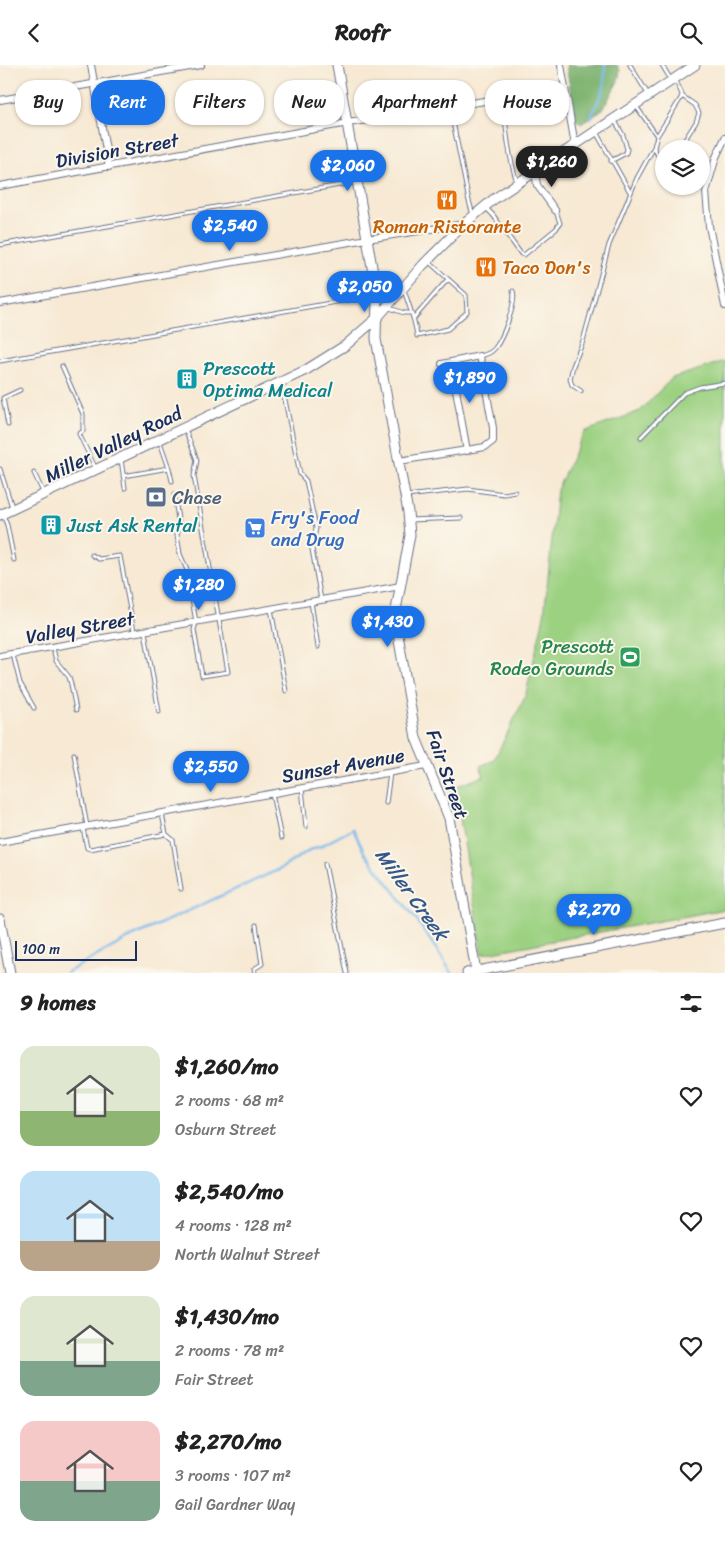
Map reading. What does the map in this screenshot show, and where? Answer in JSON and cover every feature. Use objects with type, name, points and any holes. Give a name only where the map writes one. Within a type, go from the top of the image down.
[{"type":"street","points":[[91,65],[94,80]]},
{"type":"street","points":[[117,80],[201,65]]},
{"type":"street","name":"Fair Street","points":[[337,65],[377,295],[376,339],[409,520],[410,535],[396,616],[397,629],[416,738],[426,765],[439,791],[448,818],[473,972]]},
{"type":"street","points":[[561,65],[564,80]]},
{"type":"street","name":"Miller Valley Road","points":[[1,515],[306,370],[346,345],[377,318],[403,287],[484,206],[673,80],[682,69],[695,65]]},
{"type":"street","points":[[0,100],[91,85]]},
{"type":"street","points":[[569,111],[575,145]]},
{"type":"street","name":"Division Street","points":[[0,186],[354,122]]},
{"type":"street","points":[[101,125],[108,167]]},
{"type":"street","points":[[725,138],[716,157],[706,192],[709,226],[725,306]]},
{"type":"street","points":[[535,171],[537,185],[555,210]]},
{"type":"street","points":[[0,303],[464,224]]},
{"type":"street","points":[[399,461],[486,447],[493,441],[493,428],[480,356],[442,364]]},
{"type":"street","points":[[452,362],[467,451]]},
{"type":"street","name":"Valley Street","points":[[0,656],[401,586]]},
{"type":"street","name":"Sunset Avenue","points":[[0,842],[426,765]]},
{"type":"street","points":[[0,919],[10,973]]},
{"type":"street","points":[[473,972],[725,923]]},
{"type":"lane","points":[[630,65],[649,96]]},
{"type":"lane","points":[[662,65],[682,96],[692,103],[699,113],[699,117],[685,140]]},
{"type":"lane","points":[[581,391],[572,385],[570,379],[573,365],[583,341],[609,245],[630,193],[654,147],[657,136],[682,96]]},
{"type":"lane","points":[[635,105],[657,136]]},
{"type":"lane","points":[[611,161],[626,153],[628,149],[623,135],[613,119]]},
{"type":"lane","points":[[454,125],[469,201],[474,215]]},
{"type":"lane","points":[[506,125],[507,140],[518,183]]},
{"type":"lane","points":[[595,131],[630,193]]},
{"type":"lane","points":[[0,245],[358,182]]},
{"type":"lane","points":[[484,206],[493,215],[521,254],[524,255],[556,229],[560,223],[555,210]]},
{"type":"lane","points":[[403,287],[410,313],[415,317],[417,336],[448,329],[467,312],[466,295],[428,261]]},
{"type":"lane","points":[[415,317],[448,279]]},
{"type":"lane","points":[[480,356],[490,353],[503,333],[516,297],[513,291]]},
{"type":"lane","points":[[0,361],[377,295]]},
{"type":"lane","points":[[386,306],[404,313],[410,313]]},
{"type":"lane","points":[[62,366],[83,414],[83,431],[79,435],[97,470]]},
{"type":"lane","points":[[641,437],[684,393],[700,387],[725,383]]},
{"type":"lane","points":[[276,384],[285,400],[300,474],[306,481],[312,503],[316,528],[312,549],[321,600]]},
{"type":"lane","points":[[8,425],[4,398],[20,391]]},
{"type":"lane","points":[[174,494],[179,525],[177,535],[180,554],[187,570],[196,622],[194,630],[202,676],[228,672],[194,477],[196,460],[184,428]]},
{"type":"lane","points":[[159,440],[172,481]]},
{"type":"lane","points":[[120,459],[125,488]]},
{"type":"lane","points":[[123,476],[169,468]]},
{"type":"lane","points":[[0,469],[13,510]]},
{"type":"lane","points":[[34,473],[45,495]]},
{"type":"lane","points":[[405,496],[468,489],[504,494],[515,492]]},
{"type":"lane","points":[[1,515],[7,525],[14,560]]},
{"type":"lane","points":[[409,520],[461,518]]},
{"type":"lane","points":[[92,555],[99,559],[120,556],[135,633]]},
{"type":"lane","points":[[310,602],[318,647]]},
{"type":"lane","points":[[271,609],[286,691]]},
{"type":"lane","points":[[396,616],[418,620]]},
{"type":"lane","points":[[145,631],[159,712]]},
{"type":"lane","points":[[53,647],[56,661],[71,684],[76,710]]},
{"type":"lane","points":[[12,654],[20,683],[34,708]]},
{"type":"lane","points":[[74,754],[87,847],[90,849],[166,834]]},
{"type":"lane","points":[[386,803],[390,772]]},
{"type":"lane","points":[[302,788],[306,827]]},
{"type":"lane","points":[[272,793],[282,838]]},
{"type":"lane","points":[[162,813],[166,834],[173,840],[181,889]]},
{"type":"lane","points":[[325,864],[347,973]]},
{"type":"lane","points":[[255,973],[254,969],[262,964],[256,925]]},
{"type":"green space","points":[[566,65],[617,65],[620,71],[618,81],[603,109],[581,124],[576,120]]},
{"type":"green space","name":"Prescott Rodeo Grounds","points":[[725,361],[725,909],[482,954],[459,812],[449,789],[484,776],[480,766],[494,760],[525,697],[544,616],[557,490],[584,432],[640,411],[672,378]]},
{"type":"waterway","points":[[591,118],[604,87],[605,65]]},
{"type":"waterway","name":"Miller Creek","points":[[66,973],[127,939],[282,868],[309,850],[321,846],[353,829],[365,854],[417,920],[452,973]]},
{"type":"place","name":"Roman Ristorante","points":[[447,200]]},
{"type":"place","name":"Taco Don's","points":[[486,267]]},
{"type":"place","name":"Prescott Optima Medical","points":[[187,379]]},
{"type":"place","name":"Chase","points":[[156,497]]},
{"type":"place","name":"Just Ask Rental","points":[[51,525]]},
{"type":"place","name":"Fry's Food and Drug","points":[[255,528]]},
{"type":"place","name":"Prescott Rodeo Grounds","points":[[630,657]]}]
